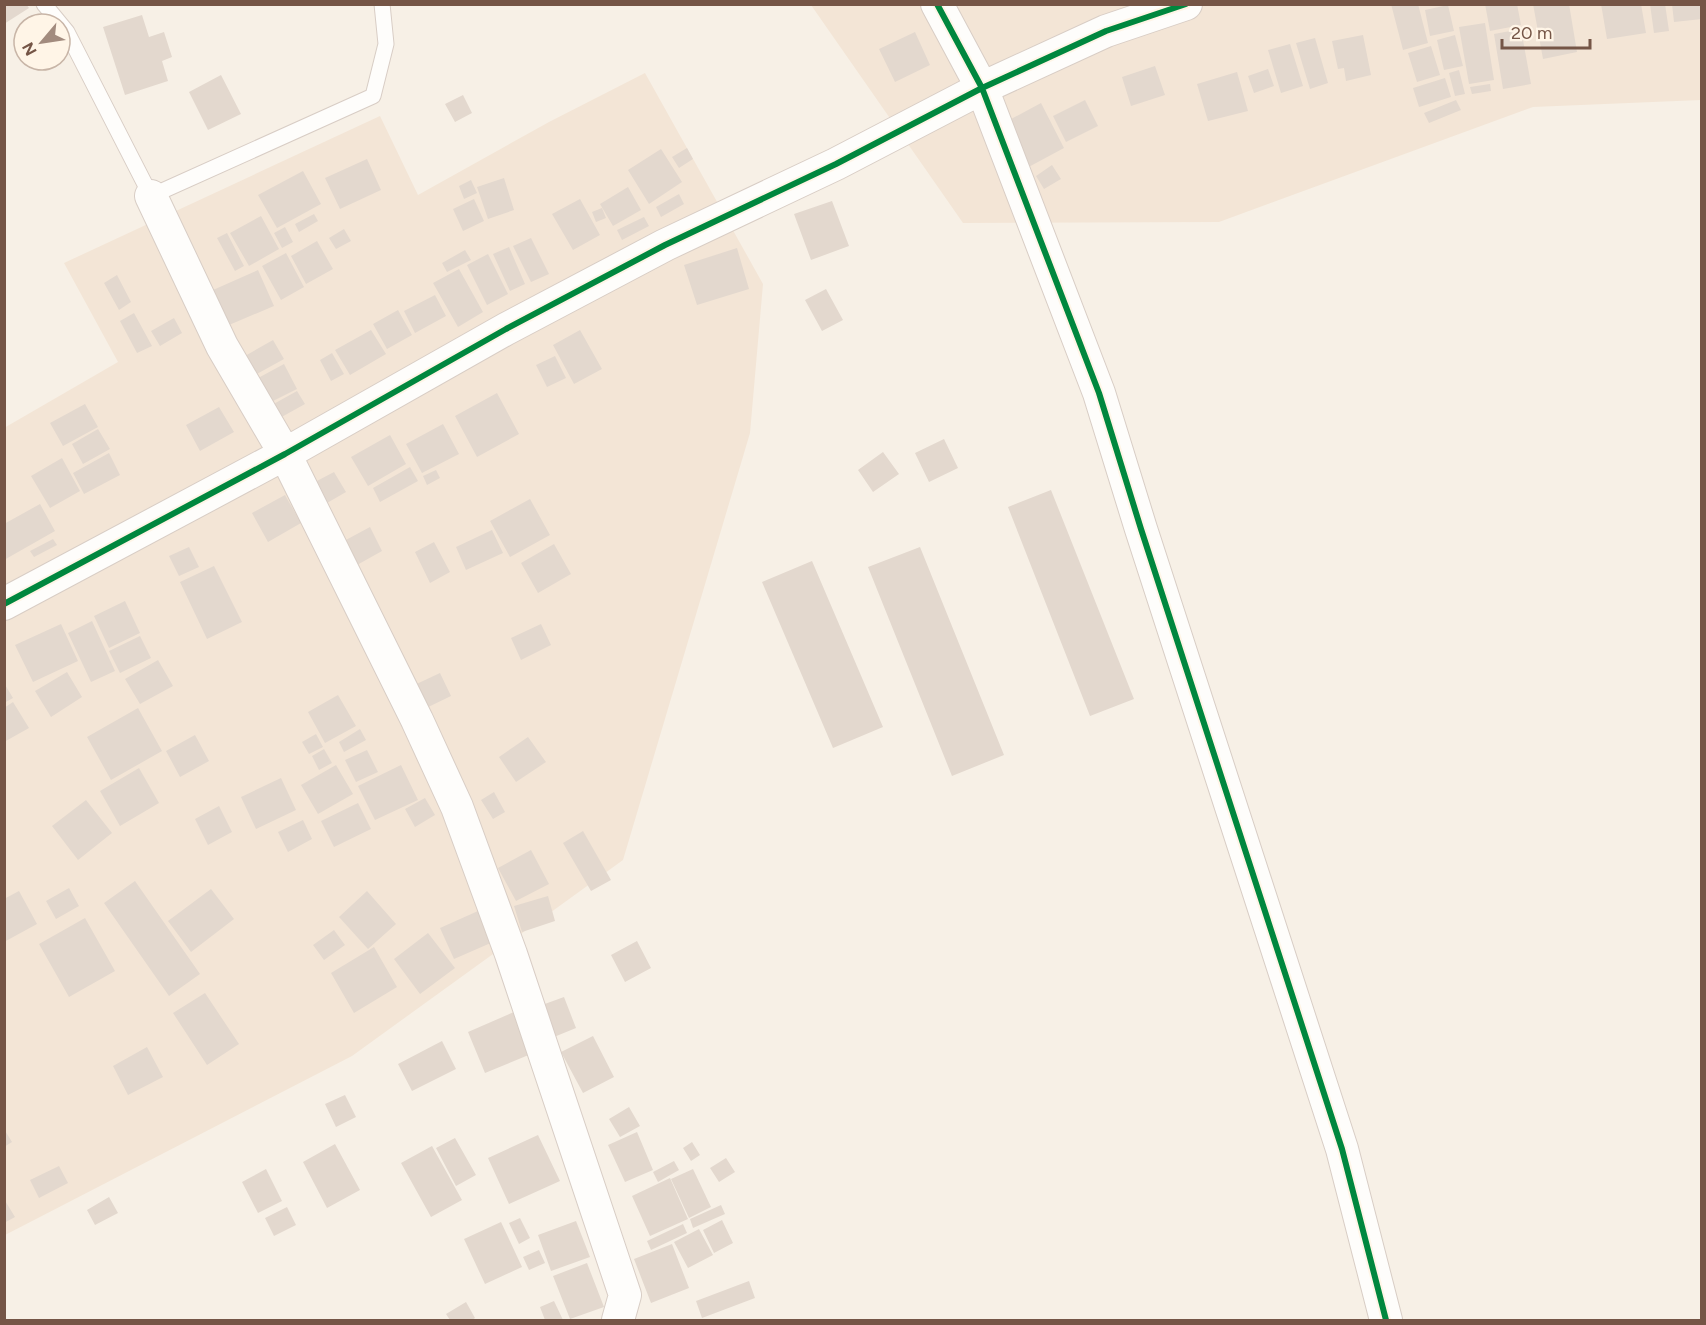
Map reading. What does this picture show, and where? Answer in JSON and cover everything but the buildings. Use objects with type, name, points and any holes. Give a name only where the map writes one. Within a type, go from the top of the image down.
[{"type":"street","points":[[937,4],[982,88],[1100,393],[1145,540],[1342,1149],[1386,1320]]},
{"type":"street","points":[[4,604],[285,454],[506,329],[665,245],[836,164],[982,88],[1106,31],[1186,4]]},
{"type":"street","points":[[151,196],[222,346],[285,454],[417,720],[457,807],[511,954],[625,1295],[618,1320]]},
{"type":"lane","points":[[44,4],[67,32],[151,196],[373,96],[387,44],[382,4]]},
{"type":"shaded area","points":[[811,5],[1701,5],[1701,100],[1533,107],[1219,222],[963,223]]},
{"type":"shaded area","points":[[645,73],[763,284],[750,433],[623,860],[352,1056],[5,1235],[4,428],[118,362],[64,263],[380,116],[418,195],[549,122]]},
{"type":"cycle path","points":[[937,4],[982,88],[1099,393],[1342,1149],[1386,1320]]},
{"type":"cycle path","points":[[4,604],[285,454],[506,329],[665,245],[836,164],[982,88],[1106,31],[1186,4]]}]
